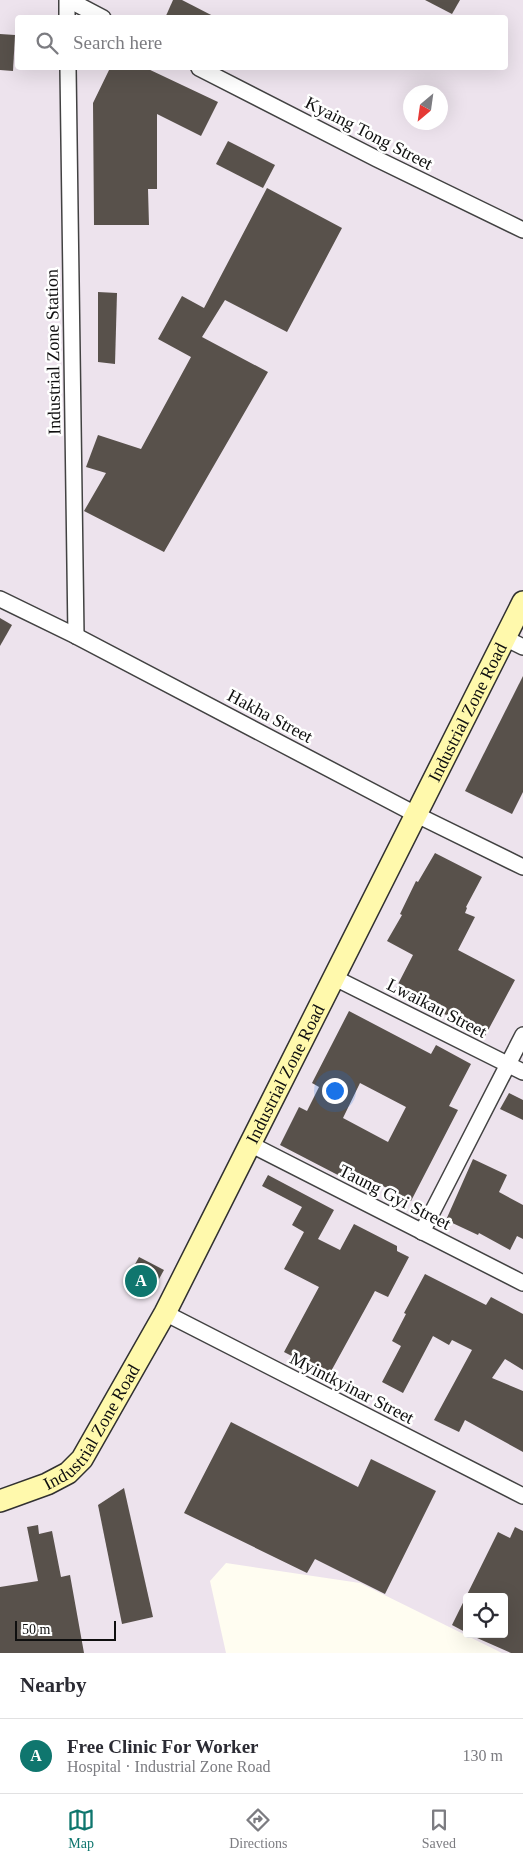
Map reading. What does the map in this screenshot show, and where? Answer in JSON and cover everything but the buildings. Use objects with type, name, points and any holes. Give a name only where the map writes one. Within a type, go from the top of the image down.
[{"type":"street","points":[[67,15],[68,0],[97,15]]},
{"type":"street","name":"Industrial Zone Station","points":[[68,70],[76,636]]},
{"type":"street","name":"Kyaing Tong Street","points":[[203,70],[376,159],[523,230]]},
{"type":"street","name":"Hakha Street","points":[[0,599],[76,636],[417,815],[523,867]]},
{"type":"street","name":"Industrial Zone Road","points":[[0,1501],[47,1484],[68,1473],[82,1459],[165,1313],[417,815],[514,642],[523,602]]},
{"type":"street","name":"Lwaikau Street","points":[[335,978],[523,1072]]},
{"type":"street","points":[[422,1232],[523,1035]]},
{"type":"street","name":"Taung Gyi Street","points":[[250,1144],[523,1283]]},
{"type":"street","name":"Myintkyinar Street","points":[[165,1313],[523,1496]]},
{"type":"shaded area","points":[[0,0],[523,0],[523,1653],[502,1653],[472,1638],[508,1638],[508,1593],[463,1593],[463,1634],[360,1583],[226,1563],[210,1581],[226,1653],[0,1653]]},
{"type":"place","name":"Free Clinic For Worker","points":[[141,1281]]}]
